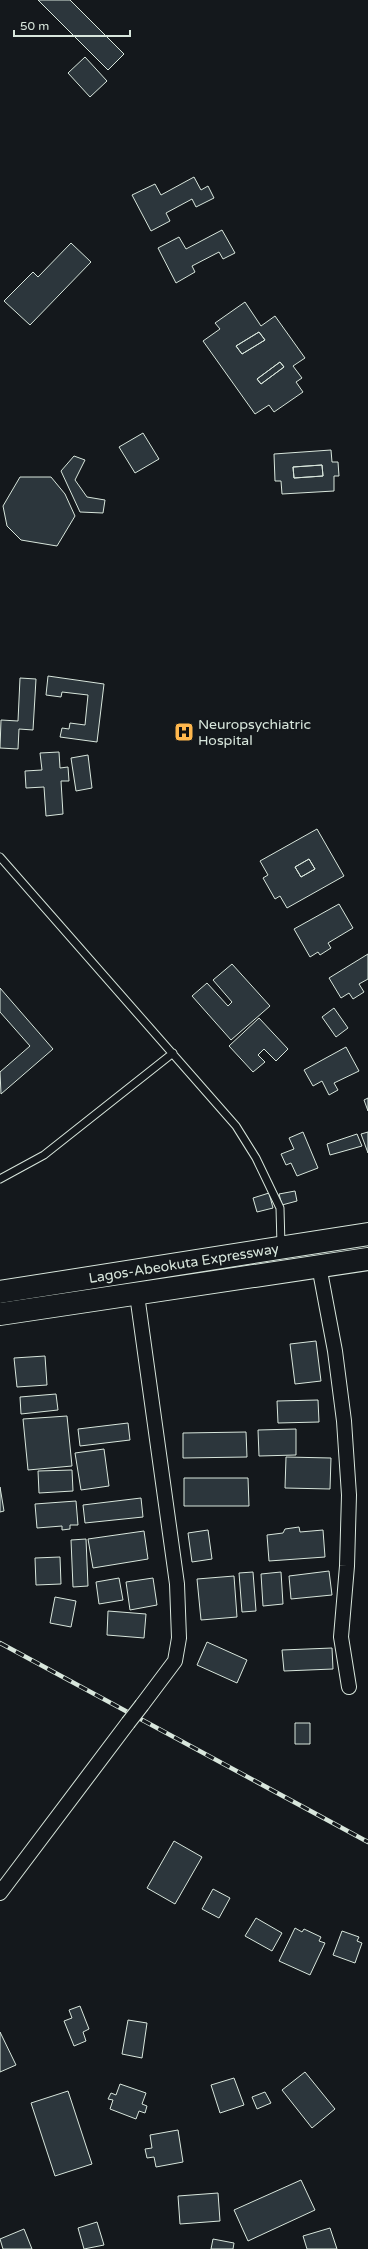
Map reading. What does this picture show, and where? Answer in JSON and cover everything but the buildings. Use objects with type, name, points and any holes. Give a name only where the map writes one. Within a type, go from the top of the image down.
[{"type":"highway","name":"Lagos-Abeokuta Expressway","points":[[0,1292],[281,1246],[368,1234]]},
{"type":"highway","name":"Lagos-Abeokuta Expressway","points":[[0,1314],[140,1291],[368,1259]]},
{"type":"street","points":[[319,1266],[335,1351],[344,1422],[349,1495],[341,1637],[348,1687]]},
{"type":"street","points":[[0,1893],[175,1661],[179,1638],[176,1584],[138,1302],[140,1291]]},
{"type":"lane","points":[[0,857],[174,1053],[236,1126],[256,1158],[280,1208],[281,1246]]},
{"type":"lane","points":[[0,1179],[44,1155],[174,1053]]},
{"type":"railway","points":[[0,1643],[368,1842]]},
{"type":"place","name":"Neuropsychiatric Hospital","points":[[184,732]]}]
